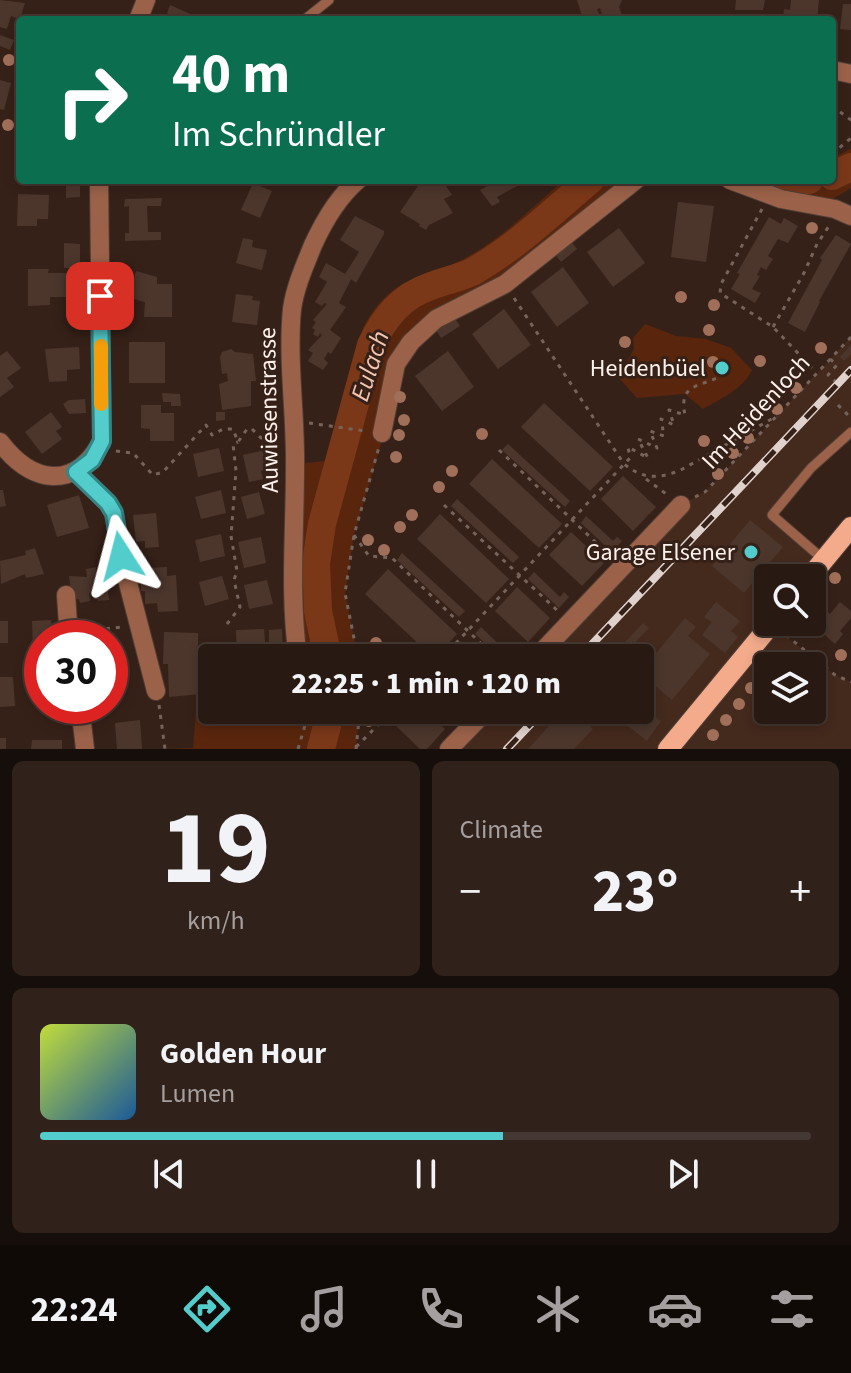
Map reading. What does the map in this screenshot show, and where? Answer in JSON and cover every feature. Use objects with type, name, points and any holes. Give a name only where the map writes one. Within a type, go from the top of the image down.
[{"type":"main road","points":[[821,564],[851,527]]},
{"type":"main road","points":[[668,749],[761,636]]},
{"type":"street","points":[[0,442],[14,461],[35,472],[54,476],[76,472],[92,460],[102,441],[99,184]]},
{"type":"street","name":"Auwiesenstrasse","points":[[296,644],[292,617],[295,464],[292,307],[302,271],[324,221],[354,184]]},
{"type":"street","points":[[377,432],[396,364],[411,342],[436,319],[505,284],[631,184]]},
{"type":"street","points":[[741,184],[770,195],[831,206]]},
{"type":"street","points":[[76,472],[114,513],[156,691]]},
{"type":"street","points":[[549,644],[681,505]]},
{"type":"street","points":[[66,595],[68,620]]},
{"type":"street","points":[[82,724],[85,749]]},
{"type":"street","points":[[449,749],[473,724]]},
{"type":"lane","points":[[309,16],[329,0]]},
{"type":"lane","points":[[824,560],[772,515],[811,468],[851,432]]},
{"type":"path","points":[[773,327],[804,273],[831,206],[819,184]]},
{"type":"path","points":[[770,195],[721,284],[720,293],[773,327],[817,373]]},
{"type":"path","points":[[505,284],[624,464],[660,489]]},
{"type":"path","name":"Im Heidenloch","points":[[681,505],[705,492],[851,337]]},
{"type":"path","points":[[830,359],[837,365],[828,375],[835,381]]},
{"type":"path","points":[[455,644],[630,458],[628,447],[648,458],[638,439],[657,448],[650,431],[664,436],[661,419],[674,425],[669,410],[685,415],[683,400],[687,393],[698,383],[717,379],[721,376],[722,368]]},
{"type":"path","points":[[838,405],[851,418]]},
{"type":"path","points":[[644,478],[663,477],[679,471],[777,416]]},
{"type":"path","points":[[227,624],[240,607],[234,580],[237,571],[231,536],[235,519],[233,444],[247,429],[252,429],[261,438],[274,435],[278,420],[292,419]]},
{"type":"path","points":[[102,441],[109,450],[133,453],[153,475],[163,472],[206,425],[212,435],[223,429],[233,429],[238,442]]},
{"type":"path","points":[[325,427],[377,432]]},
{"type":"path","points":[[499,450],[608,553]]},
{"type":"path","points":[[355,644],[345,593],[354,535],[374,465]]},
{"type":"path","points":[[444,505],[555,609]]},
{"type":"path","points":[[354,535],[369,556],[392,558],[481,644]]},
{"type":"path","points":[[788,636],[835,675],[851,682]]},
{"type":"path","points":[[156,691],[165,749]]},
{"type":"path","points":[[298,749],[305,724]]},
{"type":"path","points":[[356,748],[359,724]]},
{"type":"path","points":[[356,748],[379,724]]},
{"type":"shaded area","points":[[851,149],[851,188],[821,206],[744,184],[836,184],[836,156]]},
{"type":"shaded area","points":[[559,184],[630,184],[411,342],[354,535],[345,593],[355,644],[298,644],[295,464],[325,461],[363,328],[375,309],[387,296],[411,280],[455,263],[484,247]]},
{"type":"shaded area","points":[[645,324],[676,336],[706,339],[731,348],[752,370],[737,388],[703,409],[685,394],[637,398],[618,377],[634,349],[633,338]]},
{"type":"shaded area","points":[[851,337],[851,433],[772,514],[824,560],[821,564],[754,564],[754,636],[786,636],[806,652],[754,652],[754,724],[826,724],[826,668],[851,682],[851,749],[449,749],[473,724],[654,724],[654,644],[549,644],[681,505],[705,492]]},
{"type":"shaded area","points":[[196,712],[198,724],[359,724],[356,749],[165,749],[193,748]]},
{"type":"building","points":[[0,0],[25,3],[21,16],[11,16],[7,29],[0,27]]},
{"type":"building","points":[[577,0],[622,0],[619,7],[622,15],[603,16],[600,8],[597,9],[600,16],[582,16]]},
{"type":"building","points":[[736,0],[765,0],[763,10],[735,10]]},
{"type":"building","points":[[791,0],[819,0],[817,16],[783,16],[784,9],[790,10]]},
{"type":"building","points":[[843,4],[851,4],[851,30],[840,29]]},
{"type":"building","points":[[170,5],[195,16],[171,16],[167,13]]},
{"type":"building","points":[[0,35],[14,40],[10,50],[0,46]]},
{"type":"building","points":[[0,80],[11,83],[4,110],[0,109]]},
{"type":"building","points":[[253,184],[272,191],[260,218],[241,210]]},
{"type":"building","points":[[416,184],[445,184],[452,195],[444,199],[453,213],[429,225],[426,230],[400,212]]},
{"type":"building","points":[[491,184],[521,184],[497,197],[500,202],[492,206],[480,190]]},
{"type":"building","points":[[66,185],[80,185],[80,197],[66,198]]},
{"type":"building","points":[[18,194],[49,195],[48,219],[37,219],[37,226],[17,226]]},
{"type":"building","points":[[162,198],[161,206],[147,206],[148,232],[161,232],[161,240],[125,241],[125,233],[129,233],[129,206],[124,207],[125,199]]},
{"type":"building","points":[[678,202],[714,206],[706,262],[671,257]]},
{"type":"building","points":[[355,216],[384,231],[384,234],[356,283],[351,279],[339,303],[346,307],[330,330],[341,338],[324,359],[328,363],[323,370],[308,361],[313,353],[308,350],[322,335],[320,333],[318,337],[313,334],[315,330],[312,328],[316,322],[313,320],[327,304],[322,306],[315,302],[327,282],[319,277],[326,263],[345,274],[359,252],[340,240]]},
{"type":"building","points":[[769,217],[781,224],[784,218],[798,226],[788,243],[778,239],[768,256],[773,259],[766,270],[761,267],[757,275],[760,276],[752,289],[761,293],[755,303],[731,289]]},
{"type":"building","points":[[619,228],[645,263],[613,287],[587,252]]},
{"type":"building","points":[[836,235],[851,244],[805,332],[788,323],[822,260],[820,258]]},
{"type":"building","points":[[243,238],[253,240],[252,247],[267,250],[262,270],[236,263]]},
{"type":"building","points":[[571,241],[577,249],[561,262],[555,254]]},
{"type":"building","points":[[64,243],[80,244],[80,268],[64,268]]},
{"type":"building","points":[[563,267],[589,303],[557,327],[531,292]]},
{"type":"building","points":[[28,269],[75,273],[75,297],[50,297],[50,305],[28,306]]},
{"type":"building","points":[[136,271],[157,277],[157,284],[172,284],[172,317],[144,317],[145,302],[129,298]]},
{"type":"building","points":[[236,294],[253,296],[252,300],[260,301],[257,325],[232,322]]},
{"type":"building","points":[[504,309],[531,345],[498,369],[472,334]]},
{"type":"building","points":[[454,317],[460,326],[441,338],[436,330]]},
{"type":"building","points":[[129,342],[165,342],[165,383],[129,383]]},
{"type":"building","points":[[851,345],[851,354],[844,361],[840,357]]},
{"type":"building","points":[[79,347],[80,369],[67,370],[67,381],[49,382],[45,349]]},
{"type":"building","points":[[231,349],[253,354],[256,381],[251,381],[251,406],[222,410],[219,384],[228,381],[227,373],[222,374],[220,357],[222,352]]},
{"type":"building","points":[[7,351],[21,368],[7,378],[14,387],[0,397],[0,356]]},
{"type":"building","points":[[448,351],[474,387],[442,411],[415,376]]},
{"type":"building","points":[[162,393],[180,394],[181,406],[163,402]]},
{"type":"building","points":[[85,399],[86,413],[69,414],[63,404],[69,400]]},
{"type":"building","points":[[544,403],[613,467],[590,491],[521,427]]},
{"type":"building","points":[[141,405],[161,405],[161,413],[174,413],[174,441],[150,441],[150,429],[141,428]]},
{"type":"building","points":[[51,412],[62,427],[56,431],[62,439],[42,454],[25,432]]},
{"type":"building","points":[[216,412],[225,412],[225,420],[216,421]]},
{"type":"building","points":[[508,444],[570,501],[565,507],[502,450]]},
{"type":"building","points":[[219,448],[224,471],[198,477],[193,454]]},
{"type":"building","points":[[265,450],[269,469],[261,471],[263,479],[249,482],[243,455]]},
{"type":"building","points":[[492,459],[562,524],[539,548],[469,484]]},
{"type":"building","points":[[623,476],[656,507],[633,531],[601,499]]},
{"type":"building","points":[[0,490],[3,490],[6,506],[0,507]]},
{"type":"building","points":[[221,490],[226,513],[201,519],[195,497]]},
{"type":"building","points":[[259,492],[265,514],[247,519],[241,497]]},
{"type":"building","points":[[79,495],[89,528],[57,537],[47,505]]},
{"type":"building","points":[[457,499],[519,557],[513,563],[451,506]]},
{"type":"building","points":[[156,513],[159,547],[145,548],[145,541],[136,542],[133,515]]},
{"type":"building","points":[[440,514],[509,579],[486,603],[417,539]]},
{"type":"building","points":[[586,516],[613,541],[617,537],[622,541],[612,552],[581,523]]},
{"type":"building","points":[[750,520],[783,547],[769,564],[754,564],[754,581],[744,593],[712,566]]},
{"type":"building","points":[[571,532],[604,563],[582,586],[549,555]]},
{"type":"building","points":[[221,534],[225,556],[200,562],[195,540]]},
{"type":"building","points":[[261,537],[266,563],[244,568],[238,542]]},
{"type":"building","points":[[35,548],[44,574],[26,578],[25,574],[1,584],[0,561],[26,555],[25,551]]},
{"type":"building","points":[[402,553],[465,611],[459,617],[397,560]]},
{"type":"building","points":[[96,567],[96,570],[105,569],[109,600],[98,601],[96,592],[89,593],[90,601],[80,603],[79,599],[72,600],[69,576],[87,577],[86,569]]},
{"type":"building","points":[[167,567],[167,576],[176,575],[178,611],[158,612],[157,603],[145,604],[141,575],[146,575],[146,568]]},
{"type":"building","points":[[388,569],[457,634],[447,644],[419,644],[365,594]]},
{"type":"building","points":[[534,572],[560,597],[564,592],[569,597],[559,608],[528,579]]},
{"type":"building","points":[[222,576],[229,599],[205,606],[199,582]]},
{"type":"building","points":[[267,580],[273,604],[249,609],[244,585]]},
{"type":"building","points":[[517,587],[550,618],[528,642],[495,611]]},
{"type":"building","points":[[716,602],[740,621],[731,631],[738,637],[725,653],[702,635],[712,622],[704,617]]},
{"type":"building","points":[[840,602],[851,611],[851,618],[840,631],[843,634],[835,644],[826,636],[826,611],[830,614]]},
{"type":"building","points":[[685,618],[696,627],[688,636],[710,654],[672,700],[654,685],[654,656]]},
{"type":"building","points":[[0,621],[8,621],[8,643],[0,643]]},
{"type":"building","points":[[643,623],[649,628],[634,644],[623,644]]},
{"type":"building","points":[[481,627],[499,644],[486,644],[475,634]]},
{"type":"building","points":[[264,629],[265,642],[269,642],[269,630],[282,629],[283,644],[236,644],[236,630]]},
{"type":"building","points":[[164,632],[198,633],[198,694],[169,697],[168,664],[163,664]]},
{"type":"building","points":[[0,677],[13,677],[15,706],[0,707]]},
{"type":"building","points":[[654,716],[661,721],[647,741],[628,726],[654,724]]},
{"type":"building","points":[[140,720],[142,749],[117,749],[115,724],[128,724],[128,721]]},
{"type":"building","points":[[394,724],[440,724],[445,729],[427,749],[420,749]]},
{"type":"building","points":[[551,724],[588,724],[593,729],[574,749],[528,749]]},
{"type":"building","points":[[0,738],[6,738],[6,749],[0,749]]},
{"type":"building","points":[[32,740],[62,740],[62,749],[31,749]]},
{"type":"waterway","name":"Eulach","points":[[836,174],[851,167]]},
{"type":"waterway","name":"Eulach","points":[[325,644],[318,611],[316,563],[322,524],[376,335],[402,302],[420,290],[472,272],[488,262],[585,184]]},
{"type":"waterway","name":"Eulach","points":[[321,749],[327,724]]},
{"type":"railway","points":[[592,644],[851,370]]},
{"type":"railway","points":[[507,749],[531,724]]},
{"type":"slow traffic","points":[[101,346],[101,404]]},
{"type":"place","name":"Heidenbüel","points":[[722,368]]},
{"type":"place","name":"Garage Elsener","points":[[751,552]]},
{"type":"route","points":[[100,296],[102,441],[92,460],[76,472],[114,513],[121,556]]}]
